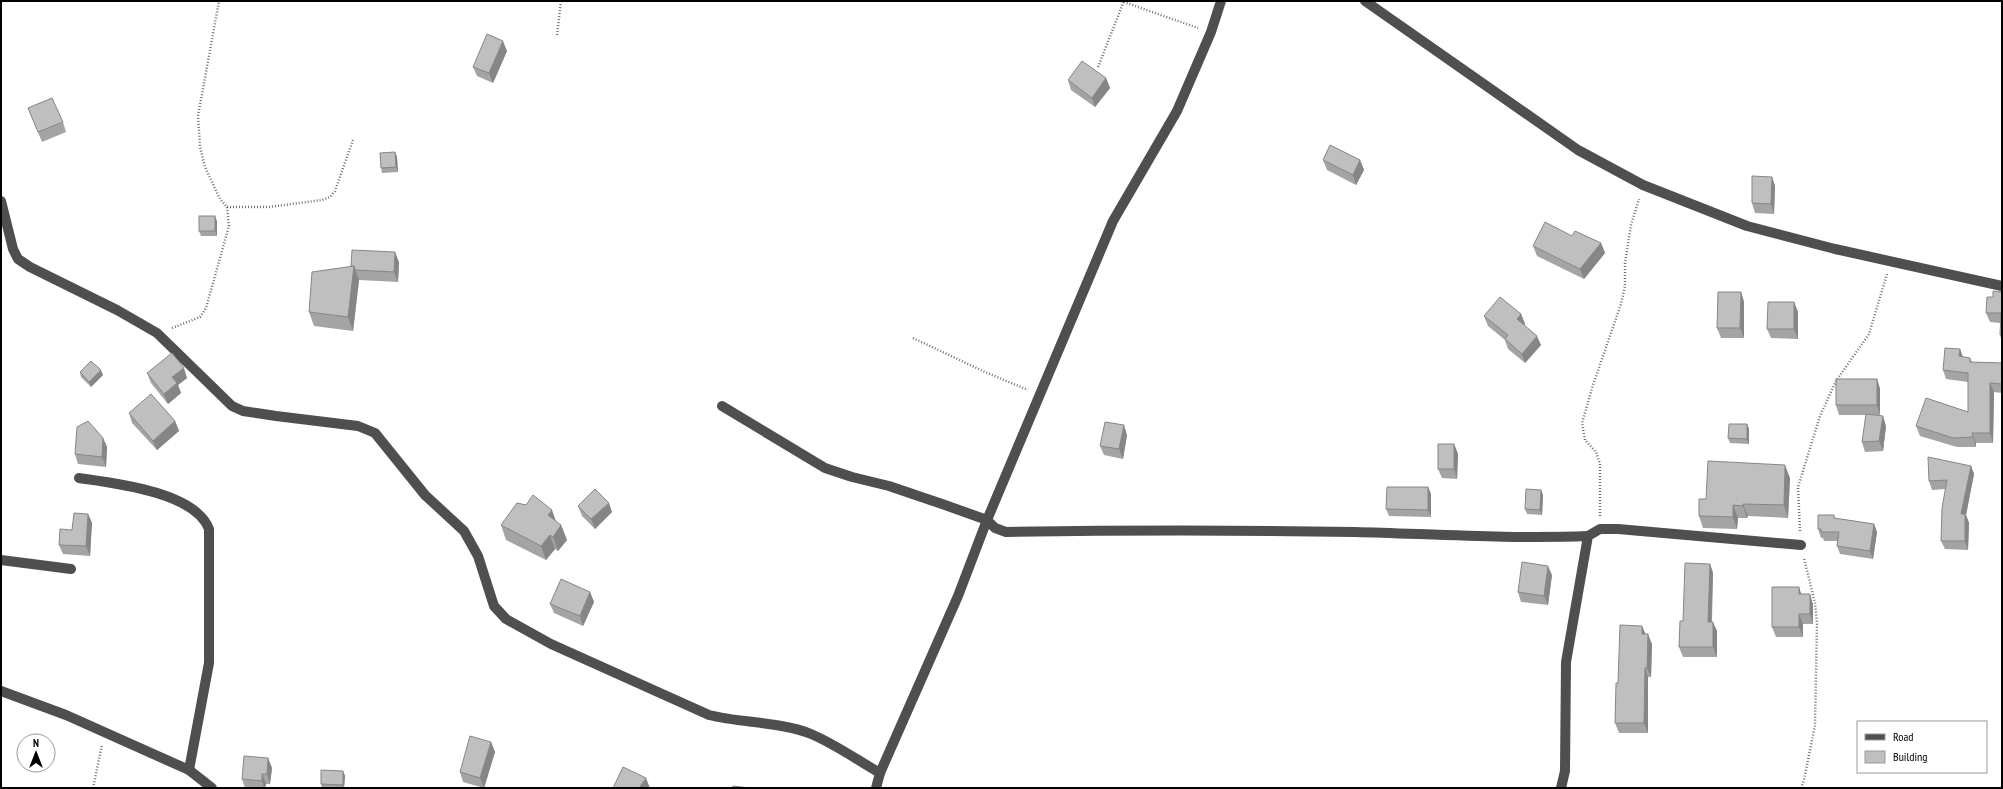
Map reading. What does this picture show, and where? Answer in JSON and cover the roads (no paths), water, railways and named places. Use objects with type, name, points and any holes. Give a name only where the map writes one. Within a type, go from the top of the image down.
[{"type":"street","points":[[876,788],[880,773],[958,596],[987,520],[1113,221],[1177,111],[1211,32],[1221,1]]},
{"type":"street","points":[[1365,1],[1578,150],[1643,185],[1747,226],[1835,249],[1892,260],[2002,286]]},
{"type":"street","points":[[1,201],[13,249],[18,258],[30,267],[117,310],[157,333],[232,406],[250,412],[358,426],[374,434],[388,448],[425,495],[464,531],[478,556],[494,606],[506,619],[551,644],[709,715],[731,720],[793,729],[810,734],[880,773]]},
{"type":"street","points":[[722,406],[825,468],[852,477],[889,486],[987,520],[995,528],[1006,532],[1131,529],[1356,532],[1542,538],[1588,536],[1600,528],[1643,530],[1801,545]]},
{"type":"street","points":[[79,478],[122,484],[160,493],[194,510],[206,520],[209,529],[209,663],[188,770]]},
{"type":"street","points":[[1561,788],[1565,771],[1566,662],[1588,536]]},
{"type":"street","points":[[1,560],[71,570]]},
{"type":"street","points":[[1,691],[66,715],[188,770],[212,788]]}]
